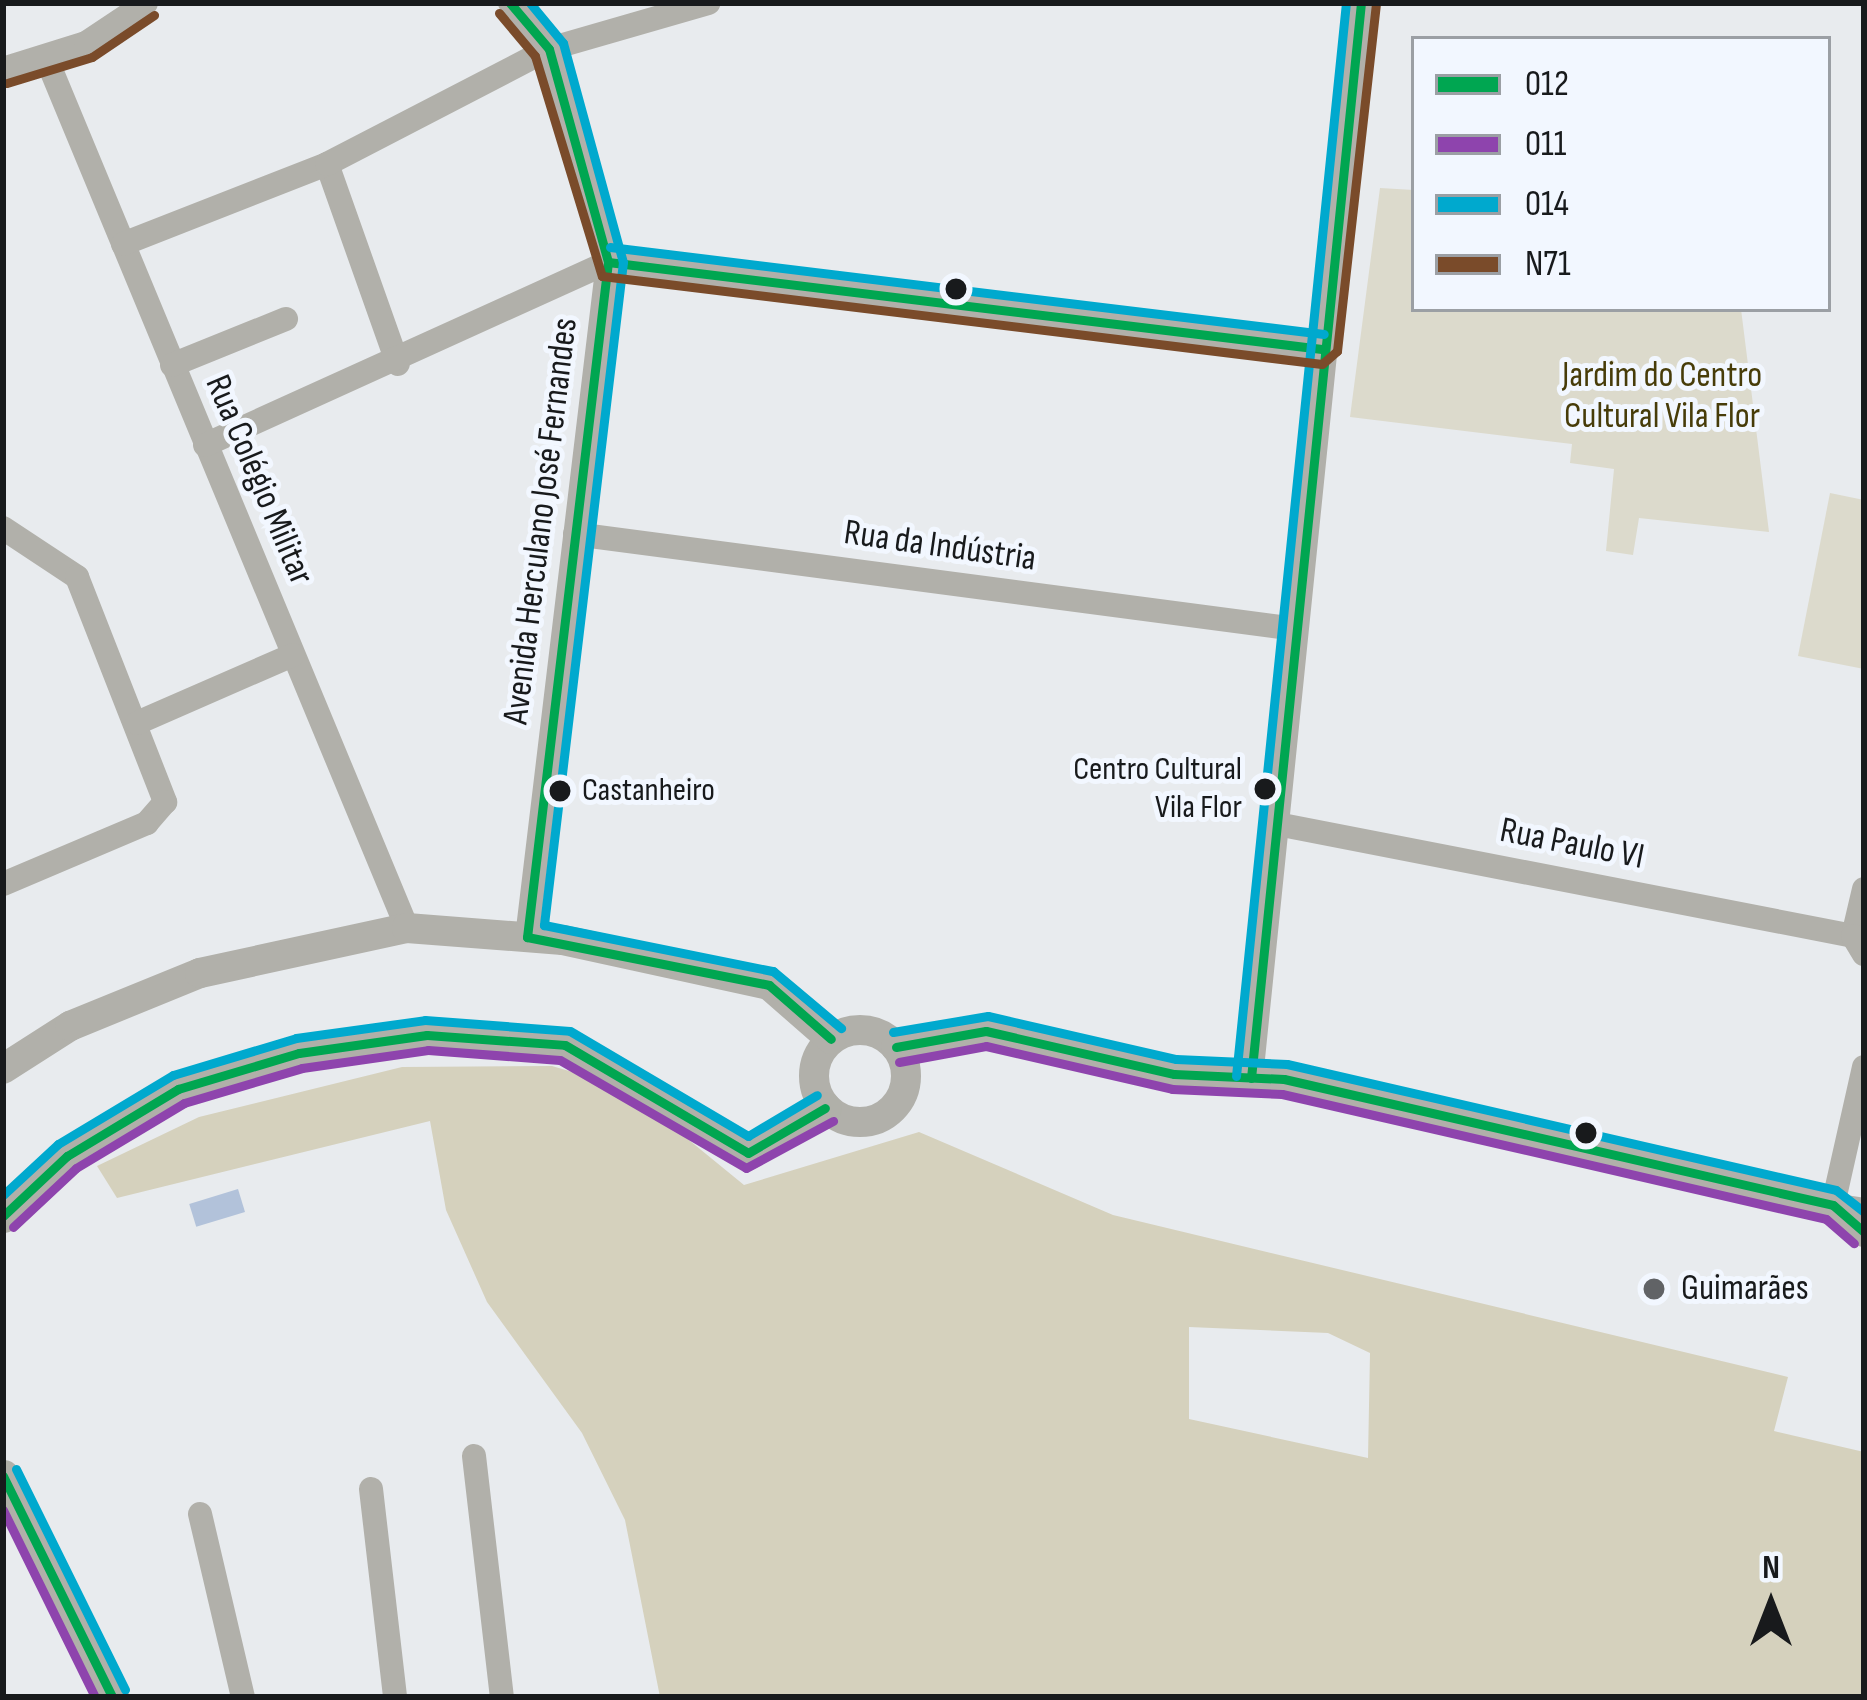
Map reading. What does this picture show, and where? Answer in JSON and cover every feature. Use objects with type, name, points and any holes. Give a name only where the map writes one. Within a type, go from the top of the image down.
[{"type":"main road","points":[[3,1216],[67,1156],[178,1089],[299,1053],[427,1035],[565,1045],[748,1154],[825,1108]]},
{"type":"main road","points":[[3,1476],[112,1697]]},
{"type":"street","points":[[3,69],[47,60],[146,3]]},
{"type":"street","points":[[509,3],[549,49]]},
{"type":"street","points":[[123,244],[326,164],[549,49],[709,3]]},
{"type":"street","points":[[1251,1078],[1361,3]]},
{"type":"street","name":"Avenida Herculano José Fernandes","points":[[526,937],[608,262],[549,49]]},
{"type":"street","name":"Rua Colégio Militar","points":[[47,60],[406,928]]},
{"type":"street","points":[[326,164],[398,364]]},
{"type":"street","points":[[205,445],[398,364],[608,262],[1322,350]]},
{"type":"street","points":[[172,365],[286,319]]},
{"type":"street","points":[[3,528],[71,566],[164,786],[158,814],[3,884]]},
{"type":"street","name":"Rua da Indústria","points":[[575,534],[1296,629]]},
{"type":"street","points":[[136,723],[293,655]]},
{"type":"street","name":"Rua Paulo VI","points":[[1277,824],[1859,945]]},
{"type":"street","points":[[1859,945],[1864,890]]},
{"type":"street","points":[[3,1069],[70,1026],[181,980],[321,939],[406,928],[526,937],[769,985],[831,1039]]},
{"type":"street","points":[[831,1039],[867,1030],[896,1047],[986,1031],[1174,1074],[1251,1078],[1864,1210]]},
{"type":"street","points":[[831,1039],[813,1078],[825,1108],[850,1122],[891,1111],[907,1080],[896,1047]]},
{"type":"street","points":[[1833,1205],[1864,1067]]},
{"type":"street","points":[[1833,1205],[1864,1232]]},
{"type":"street","points":[[474,1456],[502,1697]]},
{"type":"street","points":[[371,1490],[395,1697]]},
{"type":"street","points":[[200,1514],[243,1697]]},
{"type":"green space","name":"Jardim do Centro Cultural Vila Flor","points":[[1380,188],[1411,190],[1411,312],[1741,312],[1769,532],[1639,518],[1633,555],[1606,551],[1614,469],[1570,463],[1572,444],[1350,417]]},
{"type":"green space","points":[[1830,493],[1864,500],[1864,669],[1798,656]]},
{"type":"shaded area","points":[[552,1066],[624,1087],[744,1185],[919,1132],[1113,1215],[1788,1377],[1774,1431],[1864,1452],[1864,1697],[660,1697],[625,1520],[582,1433],[487,1302],[446,1210],[430,1121],[117,1198],[97,1166],[199,1117],[402,1067]],"holes":[[[1189,1327],[1328,1333],[1370,1353],[1368,1458],[1189,1419]]]},
{"type":"water","points":[[238,1189],[245,1212],[196,1227],[189,1204]]},
{"type":"transit line","name":"012","points":[[510,3],[549,49],[608,262],[527,937],[769,985],[831,1039]]},
{"type":"transit line","name":"014","points":[[530,3],[563,43],[623,262],[544,925],[773,971],[841,1028]]},
{"type":"transit line","name":"014","points":[[1236,1076],[1346,3]]},
{"type":"transit line","name":"012","points":[[1251,1078],[1361,3]]},
{"type":"transit line","name":"N71","points":[[499,13],[535,56],[602,276],[1322,364],[1337,351],[1376,5]]},
{"type":"transit line","name":"N71","points":[[7,83],[92,57],[154,15]]},
{"type":"transit line","name":"014","points":[[610,247],[1324,334]]},
{"type":"transit line","name":"012","points":[[608,262],[1322,349]]},
{"type":"transit line","name":"014","points":[[893,1032],[988,1016],[1176,1059],[1287,1064],[1836,1190],[1864,1212]]},
{"type":"transit line","name":"014","points":[[3,1195],[58,1144],[173,1075],[296,1038],[425,1020],[570,1031],[748,1136],[817,1095]]},
{"type":"transit line","name":"012","points":[[896,1047],[986,1031],[1174,1074],[1284,1079],[1833,1205],[1864,1232]]},
{"type":"transit line","name":"012","points":[[3,1216],[67,1156],[178,1089],[299,1053],[427,1035],[565,1045],[748,1153],[825,1108]]},
{"type":"transit line","name":"011","points":[[899,1062],[986,1046],[1172,1089],[1282,1094],[1826,1219],[1854,1243]]},
{"type":"transit line","name":"011","points":[[13,1227],[76,1168],[184,1103],[302,1068],[428,1050],[560,1060],[746,1168],[833,1121]]},
{"type":"transit line","name":"014","points":[[16,1469],[125,1690]]},
{"type":"transit line","name":"012","points":[[3,1476],[112,1697]]},
{"type":"transit line","name":"011","points":[[3,1510],[95,1697]]},
{"type":"place","name":"Centro Cultural Vila Flor","points":[[1265,789]]},
{"type":"place","name":"Castanheiro","points":[[560,791]]},
{"type":"place","name":"Guimarães","points":[[1654,1289]]}]
